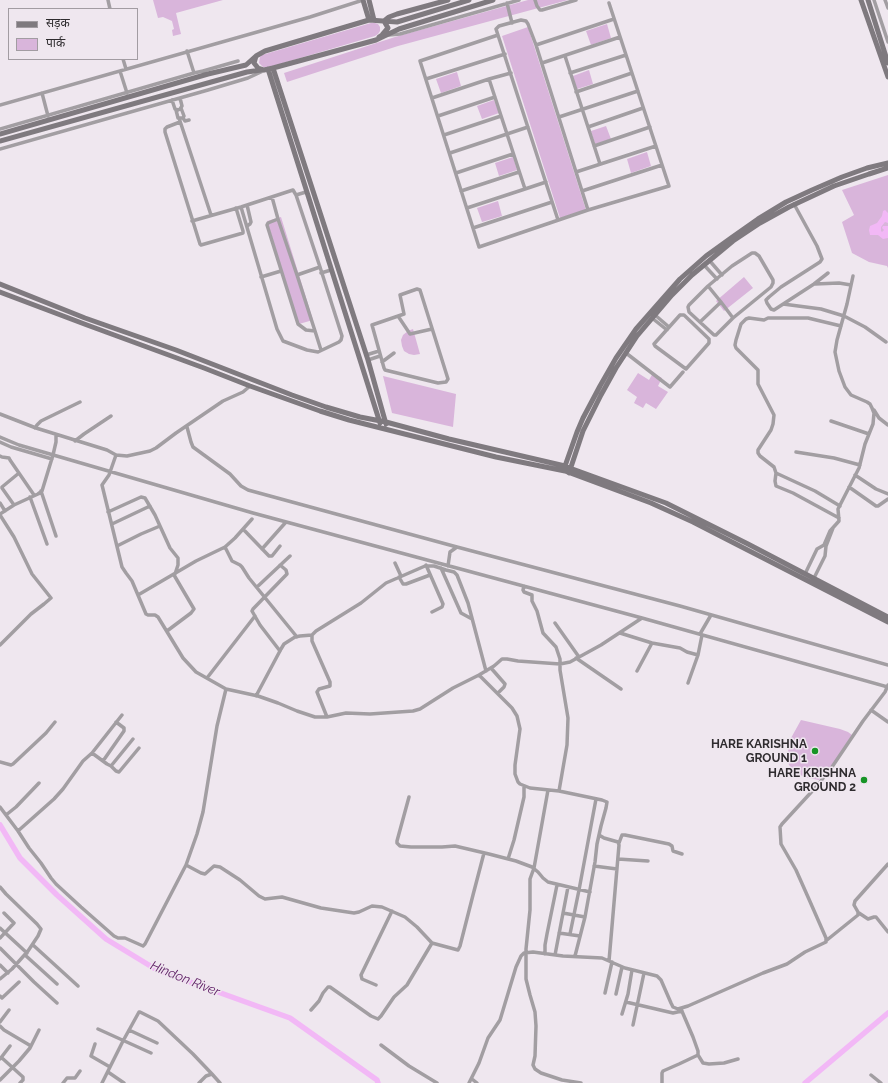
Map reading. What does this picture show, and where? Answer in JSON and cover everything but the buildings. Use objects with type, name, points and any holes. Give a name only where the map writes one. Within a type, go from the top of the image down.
[{"type":"street","points":[[0,105],[310,17],[363,0],[371,20]]},
{"type":"street","points":[[369,0],[371,20]]},
{"type":"street","points":[[384,21],[397,14],[448,0]]},
{"type":"street","points":[[0,129],[194,73],[204,73],[246,65],[256,56],[265,51],[371,20],[397,22],[469,0]]},
{"type":"street","points":[[0,141],[247,72],[268,69],[371,41],[399,29],[493,0]]},
{"type":"street","points":[[388,35],[400,34],[519,0]]},
{"type":"street","points":[[535,0],[540,10],[576,0]]},
{"type":"street","points":[[861,0],[888,77]]},
{"type":"street","points":[[868,0],[888,63]]},
{"type":"street","points":[[874,0],[887,35],[888,42]]},
{"type":"street","points":[[885,0],[888,8]]},
{"type":"street","points":[[507,3],[512,22]]},
{"type":"street","points":[[498,35],[420,61],[480,247],[588,210],[668,186],[609,3]]},
{"type":"street","points":[[536,44],[614,19]]},
{"type":"street","points":[[558,220],[496,29],[512,22],[521,20],[526,21],[536,44],[588,210]]},
{"type":"street","points":[[371,41],[382,35],[388,28],[384,21]]},
{"type":"street","points":[[542,63],[620,37]]},
{"type":"street","points":[[187,51],[194,73]]},
{"type":"street","points":[[426,79],[504,54]]},
{"type":"street","points":[[570,73],[626,55]]},
{"type":"street","points":[[256,56],[254,63],[258,68],[268,69]]},
{"type":"street","points":[[565,56],[600,164]]},
{"type":"street","points":[[124,60],[126,69]]},
{"type":"street","points":[[0,134],[204,73],[238,61]]},
{"type":"street","points":[[0,149],[208,90],[248,78],[268,69]]},
{"type":"street","points":[[268,69],[382,428]]},
{"type":"street","points":[[268,69],[354,318],[388,429]]},
{"type":"street","points":[[120,71],[127,93]]},
{"type":"street","points":[[432,98],[511,73]]},
{"type":"street","points":[[576,92],[632,73]]},
{"type":"street","points":[[489,79],[525,189]]},
{"type":"street","points":[[207,83],[208,90]]},
{"type":"street","points":[[559,117],[638,91]]},
{"type":"street","points":[[42,93],[48,116]]},
{"type":"street","points":[[438,116],[495,97]]},
{"type":"street","points":[[180,98],[184,116],[167,127],[164,132],[201,245],[243,233],[236,208]]},
{"type":"street","points":[[172,100],[178,118],[181,119],[211,215]]},
{"type":"street","points":[[176,110],[181,108]]},
{"type":"street","points":[[588,127],[644,108]]},
{"type":"street","points":[[444,135],[501,116]]},
{"type":"street","points":[[181,119],[185,121],[189,120]]},
{"type":"street","points":[[450,153],[528,127]]},
{"type":"street","points":[[594,146],[650,127]]},
{"type":"street","points":[[576,172],[656,146]]},
{"type":"street","points":[[456,173],[513,154]]},
{"type":"street","points":[[567,470],[577,432],[583,418],[616,358],[636,329],[680,278],[706,256],[731,238],[786,202],[842,177],[867,168],[888,163]]},
{"type":"street","points":[[582,191],[662,165]]},
{"type":"street","points":[[567,470],[583,431],[601,395],[626,353],[637,336],[653,317],[692,275],[733,241],[760,223],[794,204],[834,186],[888,168]]},
{"type":"street","points":[[462,191],[519,172]]},
{"type":"street","points":[[467,208],[546,182]]},
{"type":"street","points":[[192,221],[293,190],[296,195],[342,336],[339,342],[318,352],[307,350],[282,341],[261,277],[241,207]]},
{"type":"street","points":[[296,195],[306,192]]},
{"type":"street","points":[[272,197],[321,350]]},
{"type":"street","points":[[473,228],[552,202]]},
{"type":"street","points":[[794,204],[817,246],[822,259],[820,262],[781,288],[766,300],[767,303],[771,309],[774,310],[814,284],[828,272]]},
{"type":"street","points":[[247,205],[251,222],[247,226]]},
{"type":"street","points":[[278,219],[268,222],[267,225],[298,324],[306,330],[315,331]]},
{"type":"street","points":[[753,253],[758,256],[773,280],[773,283],[715,335],[712,334],[689,312],[688,305],[722,275],[732,266],[753,253]]},
{"type":"street","points":[[709,260],[722,275]]},
{"type":"street","points":[[704,265],[717,279]]},
{"type":"street","points":[[297,275],[320,268]]},
{"type":"street","points":[[321,273],[331,270]]},
{"type":"street","points":[[261,277],[281,271]]},
{"type":"street","points":[[853,276],[835,352],[839,371],[845,387],[851,395],[867,402],[879,418],[888,425]]},
{"type":"street","points":[[814,284],[839,283],[851,285]]},
{"type":"street","points":[[0,284],[85,318],[176,350],[326,407],[567,470],[666,502],[804,573],[888,622]]},
{"type":"street","points":[[708,286],[734,318]]},
{"type":"street","points":[[417,289],[420,290],[448,379],[446,382],[438,383],[385,370],[372,325],[398,316],[404,314],[400,294],[417,289]]},
{"type":"street","points":[[0,292],[320,411],[349,420],[496,457],[567,470]]},
{"type":"street","points":[[700,322],[721,302]]},
{"type":"street","points":[[783,304],[821,309],[844,316],[865,327],[886,342]]},
{"type":"street","points":[[680,315],[682,315],[710,339],[709,343],[686,369],[654,345],[654,342],[668,328],[680,315]]},
{"type":"street","points":[[398,316],[410,334],[432,329]]},
{"type":"street","points":[[653,317],[668,328]]},
{"type":"street","points":[[839,518],[803,498],[776,486],[776,472],[774,467],[758,454],[758,450],[771,430],[774,418],[758,384],[758,370],[736,347],[736,340],[741,324],[749,318],[764,320],[768,318],[798,317],[841,326]]},
{"type":"street","points":[[348,320],[354,318]]},
{"type":"street","points":[[367,358],[379,351]]},
{"type":"street","points":[[382,362],[394,353]]},
{"type":"street","points":[[626,353],[670,387],[683,372]]},
{"type":"street","points":[[367,358],[380,356]]},
{"type":"street","points":[[0,414],[35,428],[107,450],[116,455],[127,456],[150,451],[156,448],[223,401],[242,392],[250,386]]},
{"type":"street","points":[[35,428],[41,421],[80,402]]},
{"type":"street","points":[[804,573],[817,549],[824,545],[830,531],[838,523],[838,511],[860,465],[873,424],[874,418],[872,408]]},
{"type":"street","points":[[75,441],[111,416]]},
{"type":"street","points":[[831,421],[869,434]]},
{"type":"street","points":[[187,427],[191,442],[194,446],[230,474],[241,486],[248,490],[711,615],[888,665]]},
{"type":"street","points":[[0,645],[31,614],[51,598],[32,574],[14,537],[0,515],[14,505],[38,494],[41,491],[53,457],[56,435]]},
{"type":"street","points":[[0,437],[53,457]]},
{"type":"street","points":[[0,442],[11,447],[110,472],[286,522],[888,686],[832,767],[780,827],[780,844],[796,870],[827,940]]},
{"type":"street","points":[[796,452],[834,458],[860,465]]},
{"type":"street","points":[[116,455],[110,472],[102,486],[122,567],[131,579],[146,614],[156,616],[183,658],[196,672],[226,689],[256,696],[315,717],[328,717],[346,713],[370,714],[413,711],[420,709],[453,688],[491,668],[504,658],[518,661],[560,664],[570,662],[601,645],[642,618]]},
{"type":"street","points":[[0,456],[2,458],[9,458],[34,496]]},
{"type":"street","points":[[776,472],[815,491],[840,506]]},
{"type":"street","points":[[14,505],[2,486],[19,473]]},
{"type":"street","points":[[855,475],[888,494]]},
{"type":"street","points":[[850,487],[876,506],[888,498]]},
{"type":"street","points":[[41,491],[56,536]]},
{"type":"street","points":[[30,497],[48,544]]},
{"type":"street","points":[[108,512],[141,498],[145,498],[170,548],[178,558],[178,565],[175,574],[194,609],[191,613],[167,631]]},
{"type":"street","points":[[0,503],[5,511]]},
{"type":"street","points":[[112,524],[150,506]]},
{"type":"street","points":[[138,595],[196,561],[225,547],[252,519]]},
{"type":"street","points":[[262,549],[286,522]]},
{"type":"street","points":[[117,546],[160,526]]},
{"type":"street","points":[[815,575],[825,556],[826,546],[833,527]]},
{"type":"street","points":[[243,529],[262,549],[271,556],[280,546]]},
{"type":"street","points":[[225,547],[232,560],[240,565],[296,637]]},
{"type":"street","points":[[448,566],[450,552],[456,547]]},
{"type":"street","points":[[257,587],[290,556]]},
{"type":"street","points":[[395,563],[403,584],[430,575]]},
{"type":"street","points":[[280,565],[286,570],[287,574],[252,611],[267,635],[280,651]]},
{"type":"street","points":[[426,565],[443,604],[442,607],[432,612]]},
{"type":"street","points":[[256,696],[284,644],[296,637],[312,635],[361,603],[386,583],[426,565],[454,572],[457,575],[468,603],[486,671]]},
{"type":"street","points":[[441,568],[461,613],[472,619]]},
{"type":"street","points":[[804,573],[815,575],[888,617]]},
{"type":"street","points":[[524,586],[524,592],[532,595],[542,632],[556,647],[559,655],[568,718],[567,745],[559,791]]},
{"type":"street","points":[[688,683],[698,655],[701,635],[711,615]]},
{"type":"street","points":[[207,678],[255,616]]},
{"type":"street","points":[[556,623],[578,657],[621,689]]},
{"type":"street","points":[[620,633],[652,643],[680,648],[698,655]]},
{"type":"street","points":[[312,635],[312,640],[330,682],[330,686],[319,689],[317,692],[328,717]]},
{"type":"street","points":[[637,671],[652,643]]},
{"type":"street","points":[[491,668],[505,684],[504,687],[498,692]]},
{"type":"street","points":[[479,675],[498,692],[512,708],[519,722],[520,729],[515,765],[515,774],[518,782],[524,786],[559,791],[607,802],[599,835],[585,917],[575,956]]},
{"type":"street","points":[[0,807],[51,878],[81,907],[116,938],[125,938],[144,945],[186,865],[198,834],[217,726],[226,689]]},
{"type":"street","points":[[871,710],[888,722]]},
{"type":"street","points":[[18,831],[54,799],[122,715]]},
{"type":"street","points":[[0,762],[11,765],[13,764],[43,736],[55,722]]},
{"type":"street","points":[[103,761],[124,731],[124,728],[116,722]]},
{"type":"street","points":[[111,766],[133,739]]},
{"type":"street","points":[[92,753],[119,772],[139,748]]},
{"type":"street","points":[[6,815],[16,808],[39,783]]},
{"type":"street","points":[[508,858],[514,840],[524,797],[524,786]]},
{"type":"street","points":[[548,790],[534,868],[530,879],[531,902],[526,949],[526,979],[535,1012],[536,1026],[534,1067],[537,1071],[554,1078],[582,1083]]},
{"type":"street","points":[[409,797],[397,841],[398,845],[411,847],[455,846],[508,858],[534,868],[546,881],[590,892]]},
{"type":"street","points":[[570,934],[580,890],[596,799]]},
{"type":"street","points":[[599,835],[619,843]]},
{"type":"street","points":[[605,993],[611,962],[619,843],[622,835],[669,844],[672,846],[673,851],[682,854]]},
{"type":"street","points":[[186,865],[205,874],[214,866],[220,867],[265,899],[282,897],[321,908],[354,912],[360,912],[374,906],[382,907],[405,917],[412,922],[432,943],[456,950],[459,948],[484,853]]},
{"type":"street","points":[[618,859],[648,861]]},
{"type":"street","points":[[888,864],[855,901],[854,905],[859,913],[868,919],[876,917],[888,932]]},
{"type":"street","points":[[594,866],[617,869]]},
{"type":"street","points":[[545,954],[545,945],[557,884]]},
{"type":"street","points":[[0,887],[40,927],[41,932],[26,954],[8,973],[0,979]]},
{"type":"street","points":[[555,955],[568,887]]},
{"type":"street","points":[[376,985],[362,979],[361,975],[392,911]]},
{"type":"street","points":[[0,938],[14,923],[4,913]]},
{"type":"street","points":[[563,913],[585,917]]},
{"type":"street","points":[[626,1002],[674,1013],[763,973],[787,964],[805,952],[823,943],[859,913]]},
{"type":"street","points":[[0,928],[57,984]]},
{"type":"street","points":[[560,933],[580,936]]},
{"type":"street","points":[[311,1010],[319,1001],[323,993],[328,987],[330,987],[378,1019],[398,993],[407,985],[432,943]]},
{"type":"street","points":[[33,945],[78,986]]},
{"type":"street","points":[[0,948],[57,1003]]},
{"type":"street","points":[[469,1083],[479,1063],[488,1038],[500,1020],[516,967],[521,956],[526,952],[602,958],[622,967],[659,978],[671,1003],[676,1008],[681,1010],[693,1037],[698,1055],[703,1062],[709,1064],[724,1063],[738,1059]]},
{"type":"street","points":[[0,965],[8,973]]},
{"type":"street","points":[[616,994],[622,967]]},
{"type":"street","points":[[622,1014],[626,1002],[632,970]]},
{"type":"street","points":[[632,1025],[644,973]]},
{"type":"street","points":[[0,996],[2,998],[19,982]]},
{"type":"street","points":[[0,1022],[8,1010]]},
{"type":"street","points":[[103,1083],[129,1030],[140,1012],[158,1021],[220,1083]]},
{"type":"street","points":[[0,1026],[31,1046]]},
{"type":"street","points":[[98,1029],[151,1053]]},
{"type":"street","points":[[0,1080],[20,1061],[31,1046],[39,1030]]},
{"type":"street","points":[[129,1030],[157,1043]]},
{"type":"street","points":[[95,1044],[91,1056],[110,1067]]},
{"type":"street","points":[[381,1045],[409,1066],[436,1083]]},
{"type":"street","points":[[10,1046],[1,1059],[23,1077],[23,1080],[20,1083]]},
{"type":"street","points":[[662,1083],[663,1071],[698,1055]]},
{"type":"street","points":[[63,1083],[66,1078],[74,1078],[80,1071]]},
{"type":"street","points":[[108,1072],[124,1083]]},
{"type":"street","points":[[199,1083],[206,1076],[212,1074]]},
{"type":"street","points":[[871,1075],[881,1083]]},
{"type":"street","points":[[472,1079],[477,1083]]},
{"type":"green space","points":[[153,0],[223,0],[176,13],[181,34],[173,36],[172,30],[174,29],[172,21],[163,17],[158,18]]},
{"type":"green space","points":[[528,0],[568,0],[398,46],[287,82],[284,73],[395,37]]},
{"type":"green space","points":[[371,23],[378,24],[380,27],[380,31],[375,36],[266,68],[259,63],[262,55]]},
{"type":"green space","points":[[607,24],[611,38],[591,45],[586,31]]},
{"type":"green space","points":[[528,27],[586,210],[560,218],[502,36]]},
{"type":"green space","points":[[589,70],[593,84],[577,89],[573,76]]},
{"type":"green space","points":[[457,72],[461,86],[441,93],[436,79]]},
{"type":"green space","points":[[494,100],[499,113],[482,119],[477,106]]},
{"type":"green space","points":[[606,126],[611,139],[595,144],[591,131]]},
{"type":"green space","points":[[647,152],[651,166],[631,173],[627,159]]},
{"type":"green space","points":[[513,157],[517,170],[499,176],[495,163]]},
{"type":"green space","points":[[888,175],[888,268],[887,266],[869,262],[852,253],[842,222],[854,215],[842,190]]},
{"type":"green space","points":[[498,201],[502,216],[482,222],[477,208]]},
{"type":"green space","points":[[281,217],[313,320],[299,324],[267,221]]},
{"type":"green space","points":[[744,277],[753,288],[724,311],[716,301]]},
{"type":"green space","points":[[413,329],[420,354],[414,355],[404,351],[401,340],[403,335]]},
{"type":"green space","points":[[638,373],[649,380],[653,373],[662,378],[658,386],[668,392],[656,409],[646,403],[643,408],[634,403],[637,397],[627,390]]},
{"type":"green space","points":[[383,376],[456,394],[453,427],[392,413]]},
{"type":"green space","name":"HARE KARISHNA GROUND 1","points":[[801,720],[840,729],[852,735],[831,767],[819,780],[797,774],[789,765],[787,756],[791,738]]},
{"type":"shaded area","points":[[885,210],[888,213],[888,223],[885,222],[881,227],[881,231],[882,232],[884,230],[882,228],[883,226],[888,226],[888,238],[883,239],[878,235],[870,235],[870,226],[877,223]]},
{"type":"waterway","name":"Hindon River","points":[[0,825],[20,858],[57,895],[106,939],[157,970],[290,1018],[377,1080],[378,1083]]},
{"type":"waterway","name":"Hindon River","points":[[805,1083],[888,1013]]},
{"type":"place","name":"HARE KARISHNA GROUND 1","points":[[815,751]]},
{"type":"place","name":"HARE KRISHNA GROUND 2","points":[[864,780]]}]
